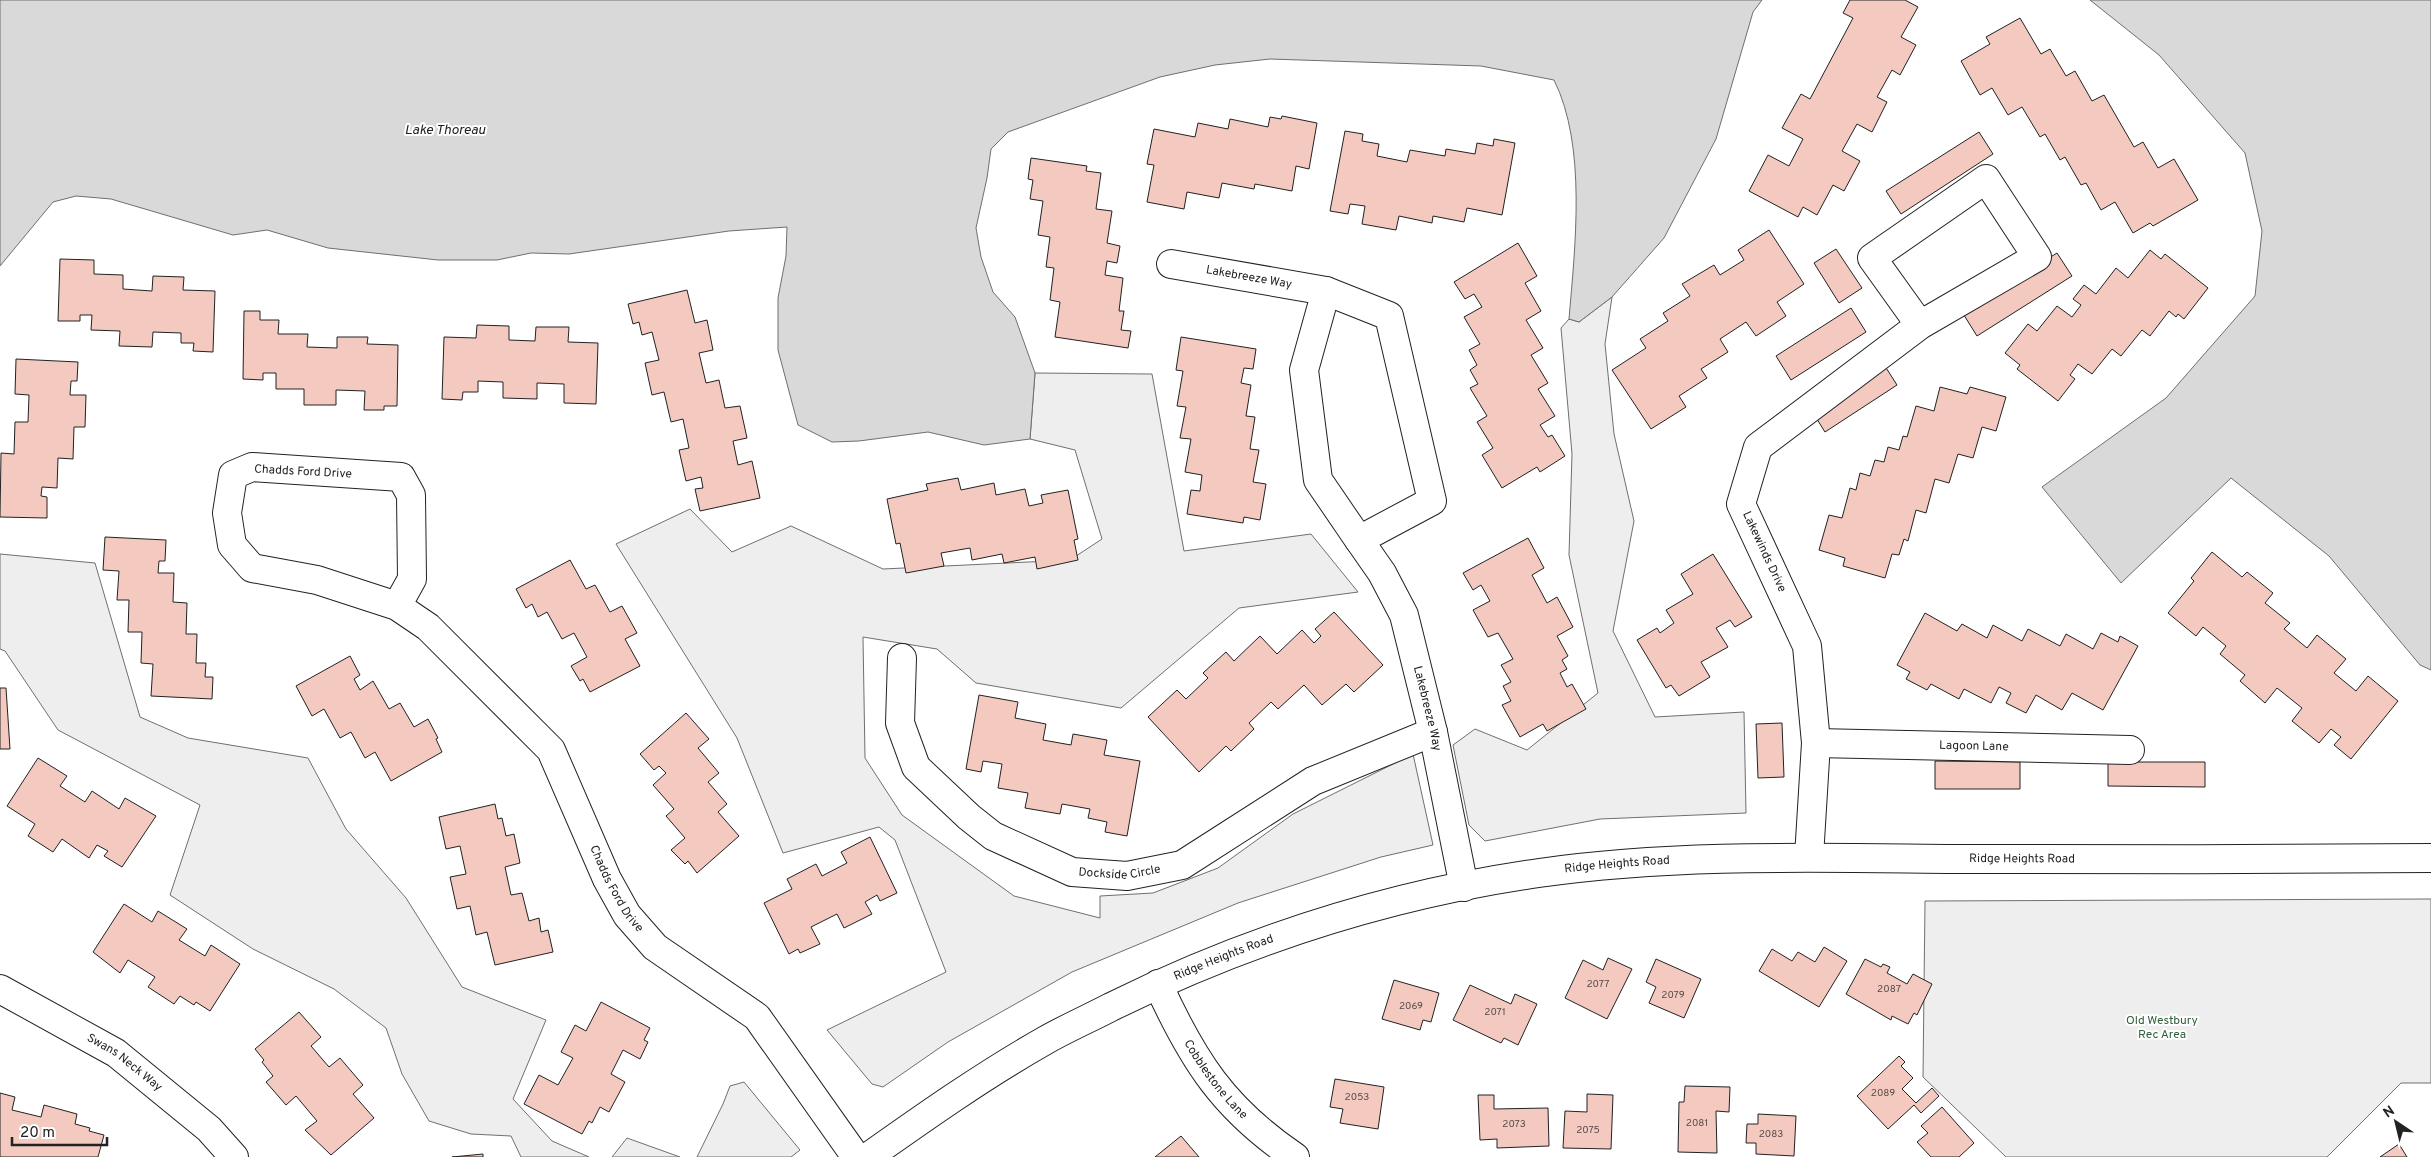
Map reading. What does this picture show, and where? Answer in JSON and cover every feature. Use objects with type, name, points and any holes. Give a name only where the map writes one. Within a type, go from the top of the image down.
[{"type":"street","name":"Lakewinds Drive","points":[[1809,857],[1816,743],[1807,646],[1741,504],[1758,447],[1920,325],[2038,257],[1986,179],[1872,258],[1920,325]]},
{"type":"street","name":"Lakebreeze Way","points":[[1171,264],[1326,291],[1389,316],[1432,501],[1359,540]]},
{"type":"street","name":"Lakebreeze Way","points":[[1326,291],[1304,370],[1318,480],[1382,573],[1404,615],[1433,732],[1464,886]]},
{"type":"street","name":"Chadds Ford Drive","points":[[397,606],[412,579],[411,495],[401,477],[252,467],[233,475],[227,513],[232,545],[252,568],[317,580],[397,606],[428,627],[551,750],[596,849],[607,879],[627,915],[655,947],[757,1017],[856,1157]]},
{"type":"street","name":"Dockside Circle","points":[[902,658],[900,723],[916,767],[969,817],[993,836],[1072,872],[1127,876],[1182,865],[1313,781],[1433,732]]},
{"type":"street","name":"Lagoon Lane","points":[[1816,743],[2130,750]]},
{"type":"street","name":"Ridge Heights Road","points":[[868,1157],[957,1093],[1048,1038],[1158,984],[1228,955],[1312,926],[1392,903],[1464,886],[1540,873],[1624,864],[1809,857],[2431,858]]},
{"type":"street","name":"Cobblestone Lane","points":[[1158,984],[1196,1060],[1228,1101],[1264,1136],[1294,1157]]},
{"type":"street","name":"Swans Neck Way","points":[[0,989],[116,1053],[209,1129],[234,1157]]},
{"type":"green space","points":[[1612,297],[1605,344],[1614,434],[1634,521],[1613,631],[1655,717],[1744,712],[1746,813],[1600,819],[1485,841],[1469,825],[1453,745],[1475,729],[1527,750],[1598,693],[1569,555],[1572,454],[1561,328],[1569,319],[1579,322]]},
{"type":"green space","points":[[1035,373],[1152,374],[1184,551],[1311,534],[1358,592],[1239,608],[1121,708],[976,683],[937,649],[863,637],[865,758],[902,815],[1014,896],[1100,918],[1100,896],[1153,893],[1218,868],[1293,814],[1413,754],[1433,845],[1381,857],[1238,903],[1072,972],[948,1042],[883,1087],[872,1084],[827,1030],[946,972],[895,840],[879,827],[783,853],[737,738],[616,544],[690,509],[732,552],[791,526],[883,569],[1070,560],[1102,539],[1075,450],[1030,439]]},
{"type":"green space","points":[[0,554],[95,563],[140,717],[188,738],[308,758],[346,829],[406,898],[462,987],[546,1020],[513,1099],[552,1141],[589,1157],[521,1157],[511,1136],[471,1134],[429,1121],[402,1074],[386,1028],[334,989],[253,949],[170,895],[200,805],[58,730],[5,651],[0,649]]},
{"type":"green space","name":"Old Westbury Rec Area","points":[[2431,899],[2431,1083],[2401,1083],[2327,1157],[2006,1157],[1923,1077],[1925,901]]},
{"type":"green space","points":[[744,1082],[800,1150],[791,1157],[697,1157],[730,1086]]},
{"type":"green space","points":[[627,1138],[680,1157],[612,1157]]},
{"type":"water","name":"Lake Thoreau","points":[[0,0],[1762,0],[1753,12],[1716,139],[1664,238],[1612,297],[1579,322],[1569,319],[1576,229],[1575,166],[1571,135],[1564,106],[1554,80],[1481,66],[1270,59],[1215,65],[1160,77],[1008,132],[991,149],[976,228],[981,257],[993,292],[1015,317],[1035,373],[1030,439],[984,445],[928,432],[859,441],[832,442],[798,425],[778,350],[778,298],[786,256],[787,227],[729,231],[569,254],[531,253],[497,260],[438,260],[328,248],[267,230],[233,235],[111,199],[76,196],[53,202],[0,266]]},
{"type":"water","points":[[2090,0],[2431,0],[2431,670],[2420,665],[2329,556],[2231,478],[2121,583],[2042,487],[2166,398],[2255,296],[2262,231],[2245,153],[2159,55]]},
{"type":"building","points":[[1850,0],[1905,0],[1918,7],[1901,37],[1916,45],[1900,75],[1892,70],[1877,97],[1887,102],[1872,132],[1857,124],[1842,151],[1860,161],[1844,191],[1833,185],[1817,215],[1803,207],[1798,217],[1749,191],[1768,155],[1789,166],[1803,139],[1782,128],[1801,94],[1810,99],[1853,18],[1843,13]]},
{"type":"building","points":[[2020,18],[2041,54],[2050,49],[2066,76],[2075,71],[2092,101],[2104,95],[2134,147],[2143,142],[2158,168],[2174,159],[2198,200],[2153,226],[2150,223],[2133,233],[2115,202],[2101,210],[2086,183],[2081,185],[2065,157],[2060,160],[2045,134],[2040,137],[2022,107],[2008,115],[1992,88],[1980,95],[1961,61],[1990,44],[1986,37]]},
{"type":"building","points":[[1282,116],[1317,123],[1309,169],[1296,166],[1292,191],[1255,184],[1254,189],[1222,183],[1219,198],[1187,192],[1184,209],[1147,202],[1154,165],[1147,164],[1154,129],[1195,137],[1198,123],[1228,129],[1230,119],[1268,127],[1270,117],[1281,119]]},
{"type":"building","points":[[1345,131],[1363,134],[1362,141],[1379,144],[1377,156],[1407,162],[1410,150],[1445,156],[1446,149],[1475,154],[1477,143],[1493,146],[1494,139],[1515,143],[1502,215],[1467,208],[1464,222],[1433,216],[1432,223],[1399,216],[1396,230],[1362,224],[1365,206],[1350,204],[1348,214],[1330,211]]},
{"type":"building","points":[[1979,132],[1993,154],[1901,214],[1886,191]]},
{"type":"building","points":[[1031,158],[1087,166],[1086,171],[1101,173],[1096,209],[1112,211],[1107,243],[1120,246],[1117,263],[1107,261],[1105,275],[1123,278],[1119,311],[1124,311],[1121,330],[1131,331],[1128,348],[1055,337],[1060,302],[1050,300],[1054,268],[1046,267],[1050,237],[1038,235],[1043,201],[1030,199],[1033,180],[1028,179]]},
{"type":"building","points":[[1769,230],[1804,284],[1777,302],[1786,316],[1756,336],[1746,322],[1720,339],[1728,352],[1701,369],[1707,378],[1679,396],[1686,407],[1651,429],[1612,370],[1646,348],[1640,339],[1668,321],[1663,313],[1690,296],[1682,284],[1714,265],[1720,275],[1744,260],[1738,250]]},
{"type":"building","points":[[1518,243],[1537,276],[1525,283],[1541,311],[1526,320],[1543,348],[1531,355],[1548,383],[1538,389],[1555,416],[1540,425],[1548,437],[1552,435],[1565,456],[1540,472],[1537,467],[1502,488],[1482,455],[1493,448],[1477,422],[1487,416],[1470,388],[1478,384],[1470,370],[1477,365],[1469,350],[1480,344],[1464,317],[1482,307],[1474,294],[1465,299],[1454,282]]},
{"type":"building","points":[[1836,249],[1862,288],[1839,303],[1814,263]]},
{"type":"building","points":[[2150,250],[2161,259],[2165,254],[2208,288],[2184,319],[2178,314],[2176,317],[2169,311],[2150,336],[2142,330],[2121,356],[2112,349],[2092,374],[2078,364],[2070,375],[2075,379],[2058,401],[2017,369],[2020,365],[2005,353],[2028,324],[2037,331],[2057,306],[2072,317],[2081,305],[2073,299],[2084,285],[2096,294],[2116,268],[2128,278]]},
{"type":"building","points":[[2057,253],[2072,276],[1977,336],[1962,312]]},
{"type":"building","points":[[60,259],[94,260],[94,274],[123,275],[123,289],[152,291],[153,276],[184,277],[183,290],[215,291],[213,352],[193,351],[194,343],[181,343],[181,333],[153,332],[152,347],[119,346],[120,331],[91,330],[92,315],[80,315],[80,321],[58,321]]},
{"type":"building","points":[[687,290],[695,323],[707,320],[713,350],[699,353],[706,383],[719,380],[725,408],[740,406],[747,438],[733,441],[738,465],[752,461],[760,498],[700,511],[695,489],[703,488],[701,477],[686,481],[679,450],[689,448],[683,419],[671,422],[664,392],[652,395],[645,363],[659,360],[652,332],[642,335],[639,322],[633,324],[628,304]]},
{"type":"building","points":[[1851,308],[1866,332],[1791,380],[1776,356]]},
{"type":"building","points":[[244,311],[260,311],[260,320],[279,320],[278,334],[308,334],[307,347],[337,348],[337,337],[368,337],[367,344],[398,345],[397,406],[384,406],[384,410],[364,410],[365,391],[336,390],[336,405],[304,405],[304,389],[276,389],[276,373],[263,373],[263,380],[243,379]]},
{"type":"building","points":[[477,325],[509,326],[509,340],[535,341],[536,327],[569,327],[568,342],[598,343],[596,404],[564,403],[564,384],[537,383],[537,399],[503,398],[503,382],[478,381],[478,392],[463,392],[462,400],[442,399],[444,337],[476,338]]},
{"type":"building","points":[[1181,337],[1256,349],[1253,369],[1244,368],[1241,383],[1251,385],[1246,416],[1255,417],[1250,449],[1259,450],[1253,482],[1266,484],[1260,520],[1244,517],[1243,523],[1187,514],[1191,490],[1200,491],[1202,475],[1185,472],[1191,439],[1180,438],[1186,407],[1177,406],[1183,371],[1176,370]]},
{"type":"building","points":[[16,359],[78,362],[77,381],[71,381],[70,395],[86,395],[85,427],[74,427],[73,459],[58,458],[57,488],[42,487],[41,496],[47,497],[47,518],[0,517],[1,453],[14,454],[15,422],[28,422],[29,395],[15,394]]},
{"type":"building","points":[[1883,363],[1897,385],[1825,432],[1810,408]]},
{"type":"building","points":[[1940,387],[1967,394],[1970,387],[2006,397],[1996,431],[1982,427],[1973,458],[1958,454],[1949,483],[1935,479],[1926,513],[1916,510],[1908,541],[1904,539],[1899,555],[1892,554],[1885,578],[1843,566],[1845,558],[1819,550],[1829,515],[1842,518],[1850,488],[1856,490],[1860,473],[1870,476],[1875,460],[1884,462],[1888,447],[1899,450],[1903,436],[1907,437],[1916,406],[1934,411]]},
{"type":"building","points":[[958,478],[961,490],[994,483],[996,495],[1025,489],[1029,506],[1043,503],[1041,495],[1068,490],[1078,539],[1074,540],[1078,560],[1037,569],[1035,557],[1004,563],[1002,554],[972,560],[970,548],[941,553],[944,566],[906,573],[900,543],[896,544],[887,499],[928,490],[926,484]]},
{"type":"building","points":[[105,537],[166,540],[165,561],[159,561],[158,573],[174,573],[173,602],[187,603],[186,634],[197,634],[196,663],[206,663],[205,677],[213,677],[212,699],[151,696],[153,664],[141,663],[142,632],[128,632],[129,600],[117,600],[119,571],[103,570]]},
{"type":"building","points":[[1528,538],[1544,568],[1532,575],[1547,603],[1557,597],[1573,627],[1557,636],[1568,656],[1562,660],[1567,669],[1560,673],[1567,687],[1572,684],[1586,709],[1547,731],[1543,724],[1520,737],[1502,705],[1511,701],[1503,686],[1511,682],[1501,665],[1513,659],[1498,633],[1488,637],[1473,610],[1490,601],[1481,585],[1473,590],[1463,573]]},
{"type":"building","points":[[2212,552],[2242,577],[2247,572],[2273,593],[2265,603],[2290,623],[2284,629],[2307,648],[2317,635],[2346,659],[2334,673],[2356,691],[2368,676],[2398,701],[2351,759],[2334,745],[2341,737],[2331,729],[2319,743],[2292,721],[2302,708],[2277,688],[2265,703],[2240,681],[2245,675],[2220,654],[2226,646],[2203,627],[2196,636],[2168,613],[2194,581],[2191,578]]},
{"type":"building","points":[[1713,554],[1752,617],[1735,627],[1730,620],[1716,628],[1728,647],[1701,662],[1710,677],[1679,696],[1671,685],[1666,688],[1637,640],[1657,628],[1660,633],[1674,623],[1666,610],[1693,594],[1681,574]]},
{"type":"building","points":[[570,560],[586,589],[595,585],[610,612],[622,606],[637,633],[625,639],[640,666],[590,692],[583,679],[580,681],[571,666],[587,657],[574,633],[562,639],[547,612],[538,617],[532,604],[526,608],[516,589]]},
{"type":"building","points":[[1334,612],[1383,665],[1354,692],[1346,684],[1322,705],[1304,685],[1278,709],[1271,702],[1249,723],[1254,729],[1231,751],[1226,746],[1199,772],[1148,717],[1177,690],[1186,699],[1208,678],[1203,673],[1226,652],[1234,661],[1260,636],[1277,654],[1302,630],[1314,643],[1321,636],[1315,629]]},
{"type":"building","points":[[1925,613],[1957,631],[1962,624],[1987,638],[1993,625],[2022,641],[2028,629],[2060,646],[2066,634],[2093,649],[2101,633],[2118,642],[2120,636],[2138,646],[2103,710],[2072,693],[2062,710],[2036,695],[2026,713],[2006,703],[2011,693],[1999,687],[1991,703],[1964,689],[1959,699],[1931,684],[1927,690],[1906,679],[1910,672],[1897,665]]},
{"type":"building","points":[[350,656],[360,675],[354,679],[360,690],[373,681],[389,709],[400,703],[414,727],[428,719],[438,738],[436,739],[442,752],[391,781],[375,752],[365,758],[351,732],[340,738],[324,709],[312,716],[296,686]]},
{"type":"building","points":[[0,688],[6,688],[10,749],[0,749]]},
{"type":"building","points":[[979,695],[1018,702],[1015,718],[1046,724],[1043,740],[1071,745],[1073,734],[1107,740],[1104,755],[1140,761],[1127,836],[1105,832],[1107,822],[1088,818],[1090,809],[1062,804],[1060,814],[1025,808],[1028,793],[998,788],[1002,764],[983,761],[981,772],[966,769]]},
{"type":"building","points":[[686,713],[709,739],[698,748],[719,773],[708,782],[727,804],[718,812],[739,836],[697,873],[688,861],[685,864],[671,850],[685,838],[666,816],[674,809],[653,785],[666,773],[659,766],[654,770],[640,754]]},
{"type":"building","points":[[1782,723],[1784,777],[1758,778],[1756,724]]},
{"type":"building","points":[[38,758],[67,776],[60,786],[85,802],[92,791],[119,809],[125,798],[156,816],[122,867],[104,856],[108,851],[97,845],[89,858],[62,839],[53,852],[28,836],[35,824],[7,806]]},
{"type":"building","points":[[1935,761],[2020,762],[2020,789],[1935,789]]},
{"type":"building","points":[[2108,762],[2205,762],[2205,787],[2108,786]]},
{"type":"building","points":[[495,804],[498,819],[502,818],[506,836],[514,834],[520,863],[505,867],[511,895],[522,893],[529,921],[539,918],[541,932],[548,930],[553,952],[495,965],[487,932],[476,935],[470,906],[457,909],[450,877],[466,874],[460,846],[446,849],[439,817]]},
{"type":"building","points":[[870,837],[897,893],[880,901],[877,895],[865,902],[872,914],[844,928],[837,914],[811,927],[820,944],[800,953],[798,949],[789,954],[764,903],[792,889],[787,879],[816,864],[822,876],[847,863],[841,852]]},
{"type":"building","points":[[124,904],[152,922],[158,911],[187,929],[179,940],[205,956],[211,945],[240,964],[210,1011],[196,1002],[194,1005],[180,996],[174,1004],[148,987],[155,977],[128,960],[120,973],[93,952]]},
{"type":"building","points":[[1824,947],[1847,961],[1819,1007],[1759,971],[1772,949],[1792,961],[1798,952],[1815,962]]},
{"type":"building","points":[[1608,958],[1632,969],[1607,1019],[1565,998],[1583,960],[1603,970]]},
{"type":"building","points":[[1656,959],[1701,979],[1684,1018],[1649,1003],[1656,987],[1646,982]]},
{"type":"building","points":[[1865,959],[1881,967],[1883,964],[1890,967],[1887,973],[1907,984],[1913,974],[1932,984],[1917,1015],[1914,1013],[1908,1024],[1892,1016],[1891,1020],[1846,994]]},
{"type":"building","points":[[1394,980],[1439,993],[1431,1022],[1423,1020],[1420,1030],[1382,1019]]},
{"type":"building","points":[[1470,985],[1511,1004],[1515,994],[1537,1004],[1518,1045],[1504,1038],[1501,1043],[1453,1020]]},
{"type":"building","points":[[601,1002],[650,1028],[644,1040],[648,1042],[640,1059],[623,1050],[611,1074],[625,1082],[609,1112],[600,1107],[592,1123],[589,1121],[582,1134],[524,1104],[539,1075],[558,1085],[573,1058],[561,1052],[575,1025],[586,1031]]},
{"type":"building","points":[[299,1012],[321,1037],[311,1046],[329,1067],[340,1058],[363,1085],[353,1094],[374,1118],[331,1155],[305,1130],[317,1121],[296,1096],[286,1105],[266,1082],[273,1076],[255,1049]]},
{"type":"building","points":[[1899,1056],[1905,1062],[1901,1066],[1913,1078],[1902,1089],[1916,1103],[1932,1088],[1939,1096],[1921,1113],[1914,1105],[1888,1129],[1857,1096]]},
{"type":"building","points":[[1335,1079],[1384,1087],[1378,1129],[1340,1123],[1343,1109],[1330,1107]]},
{"type":"building","points":[[1685,1086],[1730,1087],[1729,1112],[1716,1111],[1717,1153],[1678,1152],[1679,1102],[1684,1102]]},
{"type":"building","points":[[0,1093],[15,1097],[12,1110],[41,1117],[44,1105],[77,1114],[75,1124],[90,1128],[89,1131],[104,1135],[98,1157],[0,1157]]},
{"type":"building","points":[[1587,1094],[1613,1095],[1611,1149],[1563,1148],[1565,1111],[1587,1112]]},
{"type":"building","points":[[1478,1095],[1494,1095],[1494,1109],[1548,1108],[1549,1146],[1497,1148],[1497,1139],[1480,1140]]},
{"type":"building","points":[[1942,1107],[1974,1143],[1959,1157],[1931,1157],[1917,1142],[1928,1133],[1921,1126]]},
{"type":"building","points":[[1758,1114],[1796,1116],[1794,1156],[1756,1154],[1756,1143],[1746,1143],[1747,1124],[1758,1124]]},
{"type":"building","points":[[1181,1136],[1199,1157],[1155,1157]]},
{"type":"building","points":[[2399,1144],[2407,1157],[2380,1157]]},
{"type":"building","points":[[483,1154],[483,1157],[452,1157]]}]
